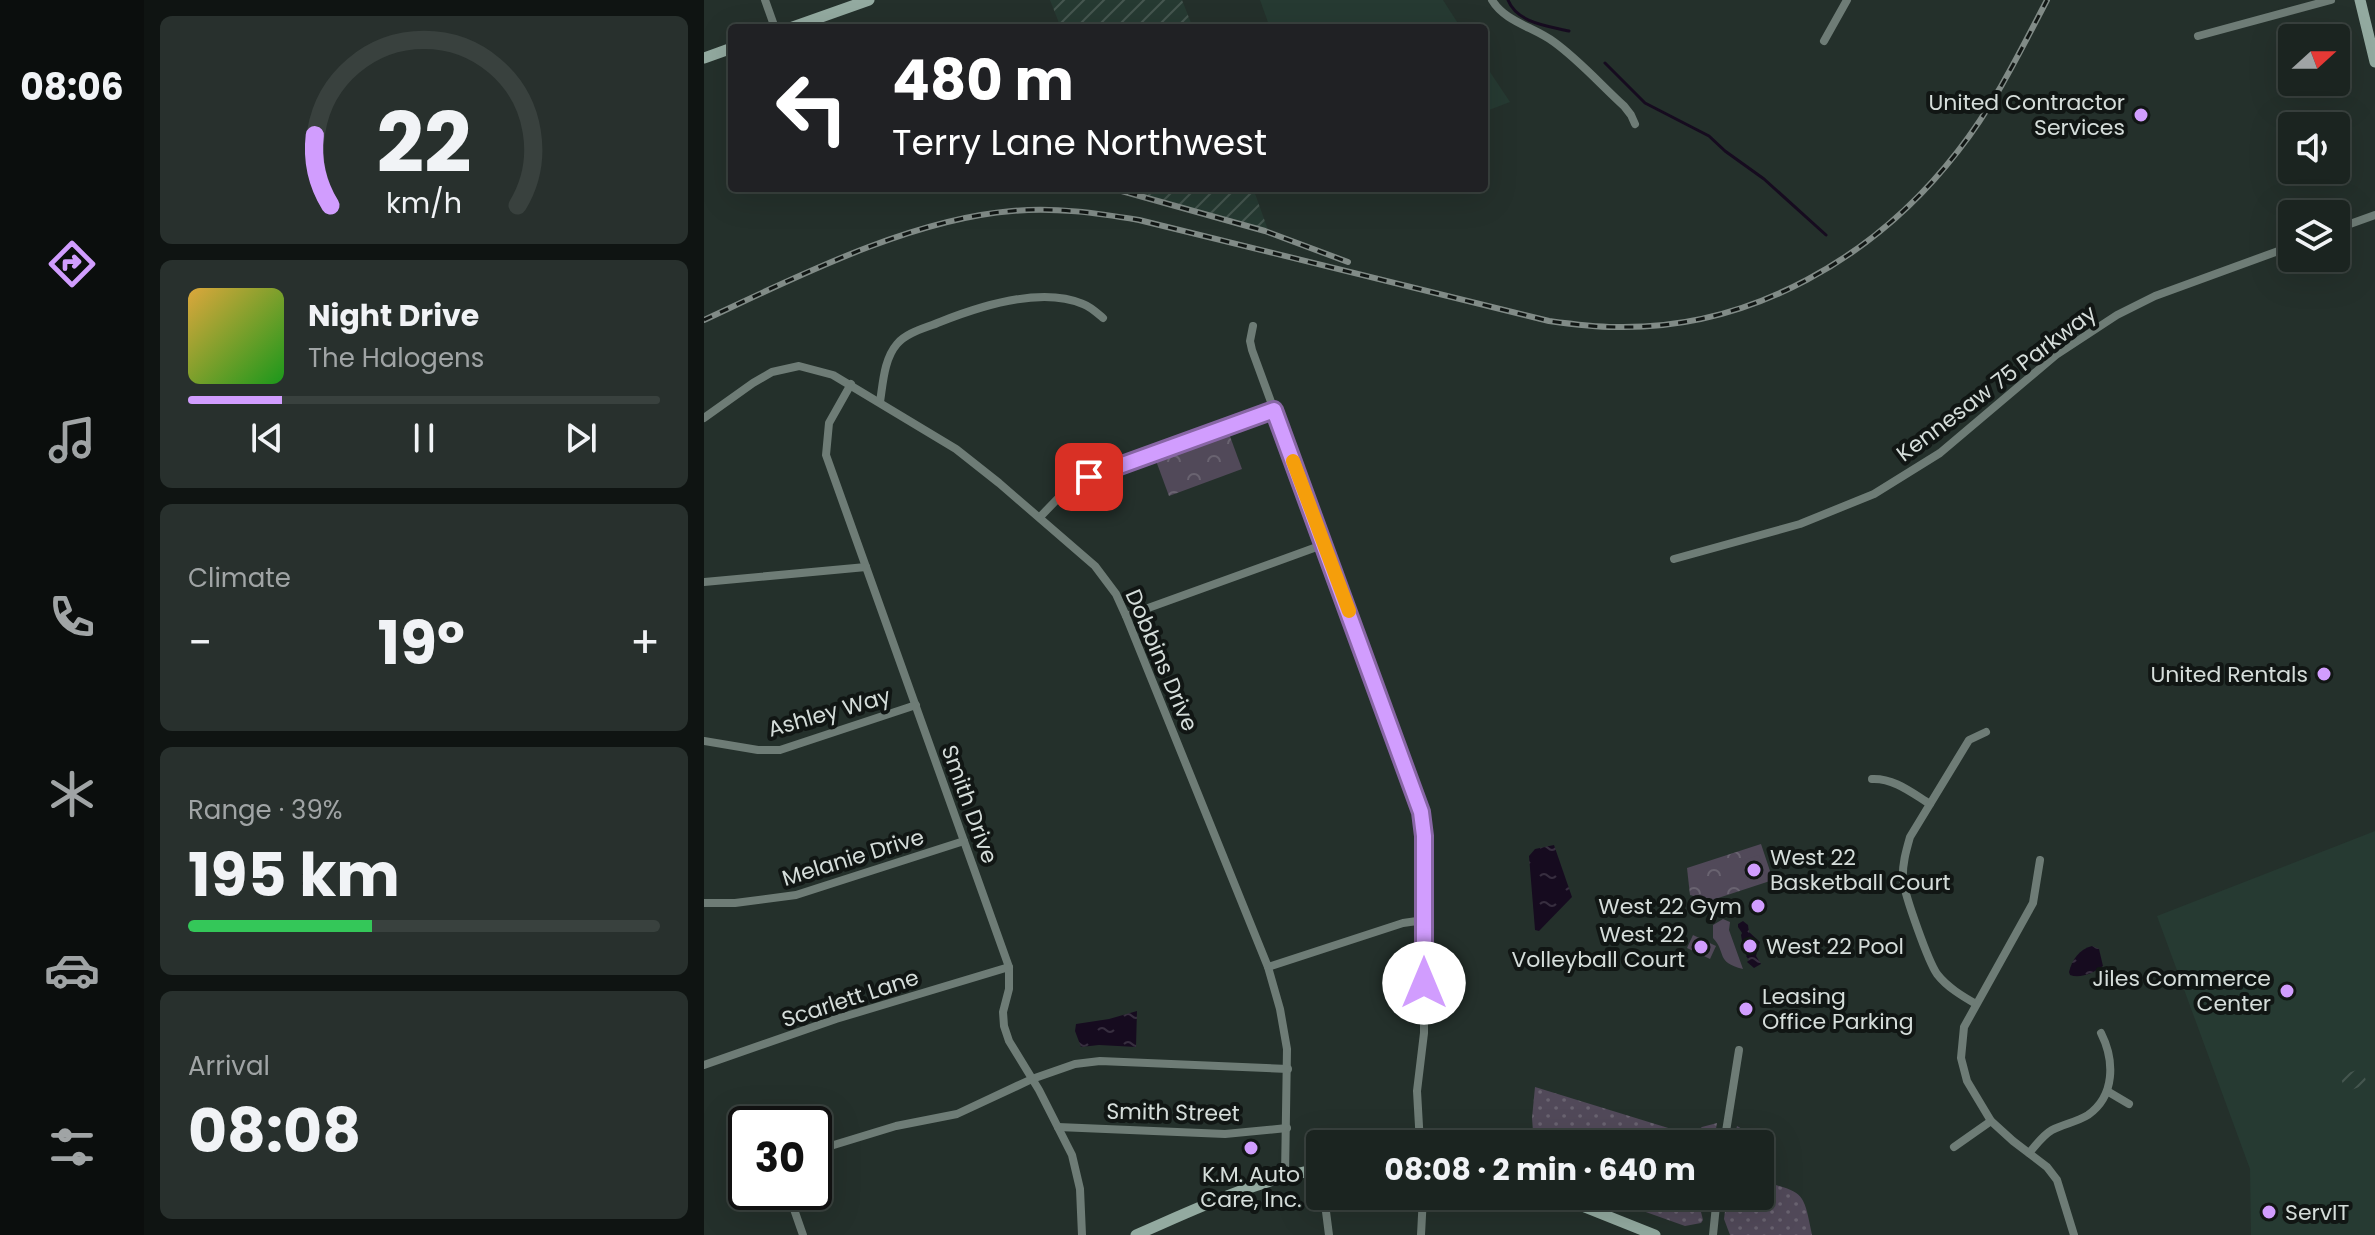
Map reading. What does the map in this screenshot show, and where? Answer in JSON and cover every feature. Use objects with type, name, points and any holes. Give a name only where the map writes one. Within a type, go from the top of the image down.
[{"type":"main road","points":[[801,24],[869,0]]},
{"type":"main road","points":[[2360,0],[2375,62]]},
{"type":"main road","points":[[704,58],[728,49]]},
{"type":"main road","points":[[1136,1235],[1232,1193],[1306,1172]]},
{"type":"main road","points":[[1592,1210],[1655,1235]]},
{"type":"street","points":[[765,0],[774,24]]},
{"type":"street","points":[[1492,0],[1506,16],[1539,31],[1557,44],[1624,106],[1635,124]]},
{"type":"street","points":[[1824,41],[1847,0]]},
{"type":"street","points":[[2198,36],[2331,0]]},
{"type":"street","points":[[2350,224],[2375,215]]},
{"type":"street","name":"Kennesaw 75 Parkway","points":[[1674,559],[1800,524],[1874,494],[1940,453],[2056,355],[2117,315],[2155,296],[2278,251]]},
{"type":"street","points":[[880,402],[886,369],[895,346],[904,337],[969,311],[1017,299],[1044,298],[1082,303],[1103,318]]},
{"type":"street","points":[[1253,326],[1252,350],[1421,812],[1424,836],[1424,1033],[1417,1091],[1419,1130]]},
{"type":"street","name":"Dobbins Drive","points":[[704,418],[772,372],[799,366],[812,369],[851,384],[956,449],[1095,566],[1116,594],[1126,616],[1268,967],[1287,1049],[1285,1176]]},
{"type":"street","name":"Smith Drive","points":[[851,384],[829,423],[826,455],[1009,967],[1009,989],[1003,1012],[1009,1041],[1058,1127],[1077,1169],[1082,1235]]},
{"type":"street","points":[[1040,517],[1068,488],[1089,477],[1274,410]]},
{"type":"street","points":[[1126,616],[1325,544]]},
{"type":"street","points":[[704,582],[866,567]]},
{"type":"street","name":"Ashley Way","points":[[704,741],[758,750],[780,750],[916,705]]},
{"type":"street","points":[[1976,1004],[1955,991],[1937,974],[1931,963],[1905,888],[1905,855],[1910,837],[1969,740],[1986,732]]},
{"type":"street","points":[[1872,779],[1895,783],[1930,804]]},
{"type":"street","name":"Melanie Drive","points":[[704,903],[735,903],[796,895],[964,841]]},
{"type":"street","points":[[2040,860],[2033,903],[1964,1027],[1961,1058],[1967,1081],[1991,1121],[2047,1167],[2057,1180],[2074,1235]]},
{"type":"street","points":[[1268,967],[1403,923],[1424,920]]},
{"type":"street","name":"Scarlett Lane","points":[[704,1065],[836,1019],[1009,967]]},
{"type":"street","points":[[2029,1153],[2051,1131],[2088,1115],[2107,1091],[2111,1075],[2110,1056],[2101,1033]]},
{"type":"street","points":[[1726,1130],[1739,1050]]},
{"type":"street","points":[[832,1146],[896,1126],[957,1114],[1032,1079],[1075,1064],[1100,1061],[1288,1069]]},
{"type":"street","points":[[2107,1091],[2129,1104]]},
{"type":"street","points":[[1954,1147],[1991,1121]]},
{"type":"street","name":"Smith Street","points":[[1058,1127],[1225,1134],[1287,1128]]},
{"type":"street","points":[[794,1210],[803,1235]]},
{"type":"street","points":[[1326,1210],[1329,1235]]},
{"type":"street","points":[[1421,1235],[1422,1210]]},
{"type":"street","points":[[1713,1235],[1716,1210]]},
{"type":"shaded area","points":[[1050,0],[1182,0],[1191,24],[1059,24]]},
{"type":"shaded area","points":[[1260,0],[1443,0],[1458,24],[1269,24]]},
{"type":"shaded area","points":[[1488,69],[1510,102],[1488,110]]},
{"type":"shaded area","points":[[1136,192],[1254,192],[1268,230]]},
{"type":"shaded area","points":[[2375,831],[2375,1235],[2251,1235],[2250,1169],[2157,916]]},
{"type":"shaded area","points":[[2362,1068],[2367,1084],[2346,1092],[2340,1076]]},
{"type":"green space","points":[[1228,431],[1242,469],[1169,496],[1155,458]]},
{"type":"green space","points":[[1761,844],[1773,880],[1709,901],[1690,895],[1687,868]]},
{"type":"green space","name":"West 22 Basketball Court","points":[[1759,855],[1767,879],[1748,884],[1741,861]]},
{"type":"green space","points":[[1723,919],[1730,922],[1729,930],[1743,969],[1725,960],[1713,938],[1713,925]]},
{"type":"green space","name":"West 22 Volleyball Court","points":[[1693,935],[1716,946],[1710,959],[1687,948]]},
{"type":"green space","points":[[1535,1087],[1675,1130],[1533,1130]]},
{"type":"green space","points":[[1717,1123],[1716,1130],[1698,1130],[1702,1127]]},
{"type":"green space","points":[[1774,1184],[1793,1191],[1803,1201],[1812,1235],[1730,1235],[1724,1219],[1725,1210],[1774,1210]]},
{"type":"green space","points":[[1640,1210],[1701,1212],[1701,1223],[1685,1226]]},
{"type":"water","points":[[1554,845],[1572,897],[1539,931],[1535,930],[1529,856],[1535,849]]},
{"type":"water","name":"West 22 Pool","points":[[1743,921],[1760,942],[1756,956],[1761,964],[1754,968],[1747,962],[1748,954],[1738,927]]},
{"type":"water","points":[[2092,946],[2099,949],[2103,966],[2092,973],[2070,975],[2070,968],[2077,956]]},
{"type":"water","points":[[1137,1011],[1136,1047],[1081,1047],[1075,1031],[1076,1024]]},
{"type":"waterway","points":[[1508,0],[1512,8],[1526,19],[1569,31]]},
{"type":"waterway","points":[[1605,63],[1645,103],[1709,136],[1764,179],[1826,235]]},
{"type":"railway","points":[[704,320],[855,252],[934,225],[974,216],[1044,210],[1139,220],[1549,321],[1615,327],[1665,325],[1714,316],[1762,301],[1807,280],[1889,224],[1925,189],[1971,133],[2006,78],[2047,0]]},
{"type":"railway","points":[[1125,192],[1265,231],[1348,262]]},
{"type":"slow traffic","points":[[1293,461],[1349,611]]},
{"type":"place","name":"United Contractor Services","points":[[2141,115]]},
{"type":"place","name":"United Rentals","points":[[2324,674]]},
{"type":"place","name":"West 22 Basketball Court","points":[[1754,870]]},
{"type":"place","name":"West 22 Gym","points":[[1758,906]]},
{"type":"place","name":"West 22 Pool","points":[[1750,946]]},
{"type":"place","name":"West 22 Volleyball Court","points":[[1701,947]]},
{"type":"place","name":"Jiles Commerce Center","points":[[2287,991]]},
{"type":"place","name":"Leasing Office Parking","points":[[1746,1009]]},
{"type":"place","name":"K.M. Auto Care, Inc.","points":[[1251,1148]]},
{"type":"place","name":"ServIT","points":[[2269,1212]]},
{"type":"route","points":[[1089,477],[1274,410],[1421,812],[1424,836],[1424,983]]}]
